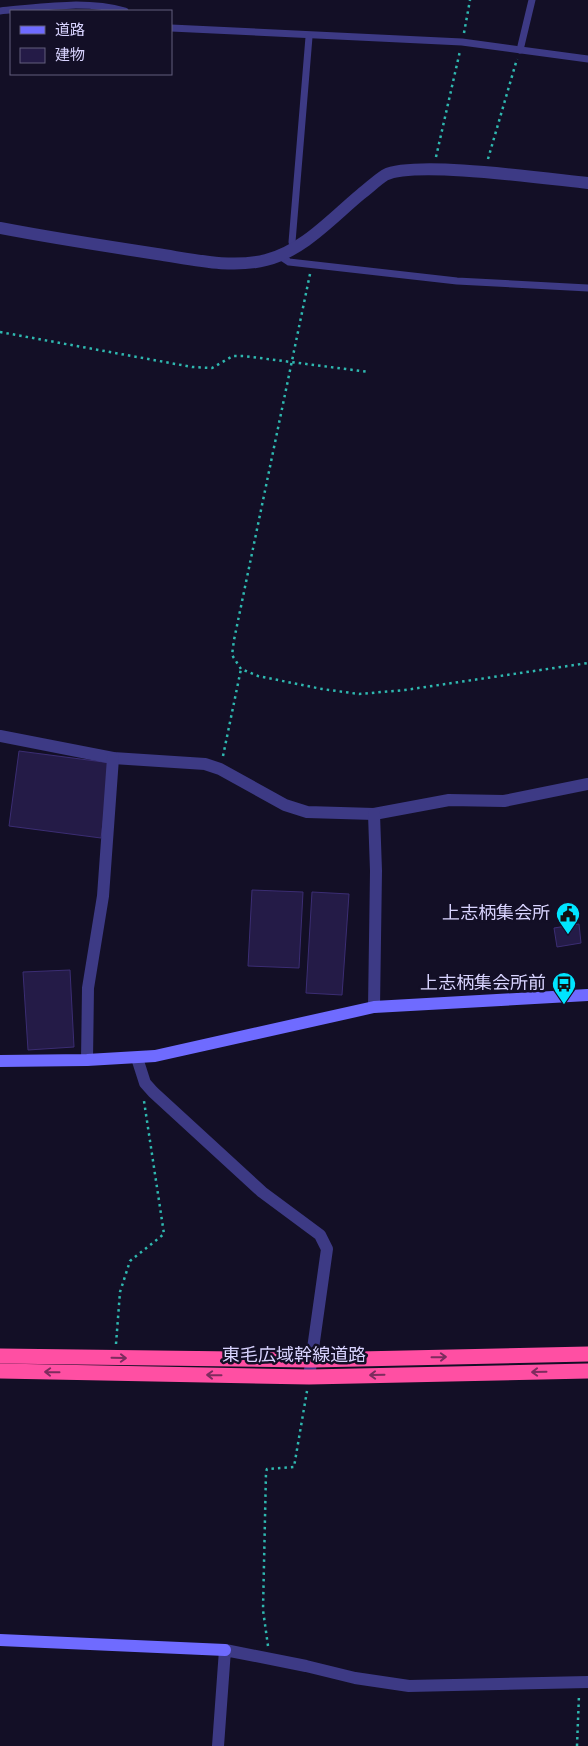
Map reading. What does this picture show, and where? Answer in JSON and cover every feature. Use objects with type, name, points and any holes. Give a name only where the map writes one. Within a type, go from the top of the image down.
[{"type":"highway","name":"東毛広域幹線道路","points":[[0,1356],[312,1360],[588,1354]]},
{"type":"highway","name":"東毛広域幹線道路","points":[[0,1371],[309,1377],[588,1371]]},
{"type":"street","points":[[0,228],[53,238],[205,260],[232,263],[263,261],[280,256],[295,248],[384,176],[406,169],[588,183]]},
{"type":"street","points":[[0,736],[113,758],[205,764],[220,768],[284,805],[307,812],[374,814],[449,800],[504,801],[588,784]]},
{"type":"street","points":[[87,1060],[88,988],[103,896],[113,758]]},
{"type":"street","points":[[374,814],[376,871],[374,1007]]},
{"type":"street","points":[[0,1061],[137,1058],[212,1045],[349,1011],[374,1007],[588,995]]},
{"type":"street","points":[[137,1058],[145,1083],[262,1192],[320,1235],[327,1249],[309,1377]]},
{"type":"street","points":[[0,1640],[225,1650],[355,1678],[409,1686],[584,1682]]},
{"type":"street","points":[[218,1746],[225,1650]]},
{"type":"lane","points":[[520,50],[532,0]]},
{"type":"lane","points":[[0,10],[89,3],[122,10]]},
{"type":"lane","points":[[172,28],[310,37],[462,42],[588,59]]},
{"type":"lane","points":[[295,248],[292,242],[310,37]]},
{"type":"lane","points":[[280,256],[289,262],[457,281],[588,288]]},
{"type":"path","points":[[433,170],[470,0]]},
{"type":"path","points":[[484,174],[520,50]]},
{"type":"path","points":[[312,265],[234,640],[232,655],[241,669],[276,680],[359,694],[405,690],[588,663]]},
{"type":"path","points":[[0,332],[192,367],[212,368],[233,356],[292,360],[369,372]]},
{"type":"path","points":[[220,768],[241,669]]},
{"type":"path","points":[[115,1358],[120,1292],[130,1261],[164,1234],[144,1099],[145,1083]]},
{"type":"path","points":[[270,1660],[263,1610],[266,1472],[267,1469],[294,1467],[309,1377]]},
{"type":"path","points":[[577,1746],[584,1682]]},
{"type":"building","points":[[19,751],[111,763],[101,838],[9,826]]},
{"type":"building","points":[[252,890],[303,892],[299,968],[248,966]]},
{"type":"building","points":[[312,892],[349,894],[342,995],[306,993]]},
{"type":"building","name":"上志柄集会所","points":[[579,924],[581,943],[557,947],[554,928]]},
{"type":"building","points":[[70,970],[74,1047],[28,1050],[23,972]]},
{"type":"place","name":"上志柄集会所","points":[[568,935]]},
{"type":"place","name":"上志柄集会所前","points":[[564,1005]]}]
